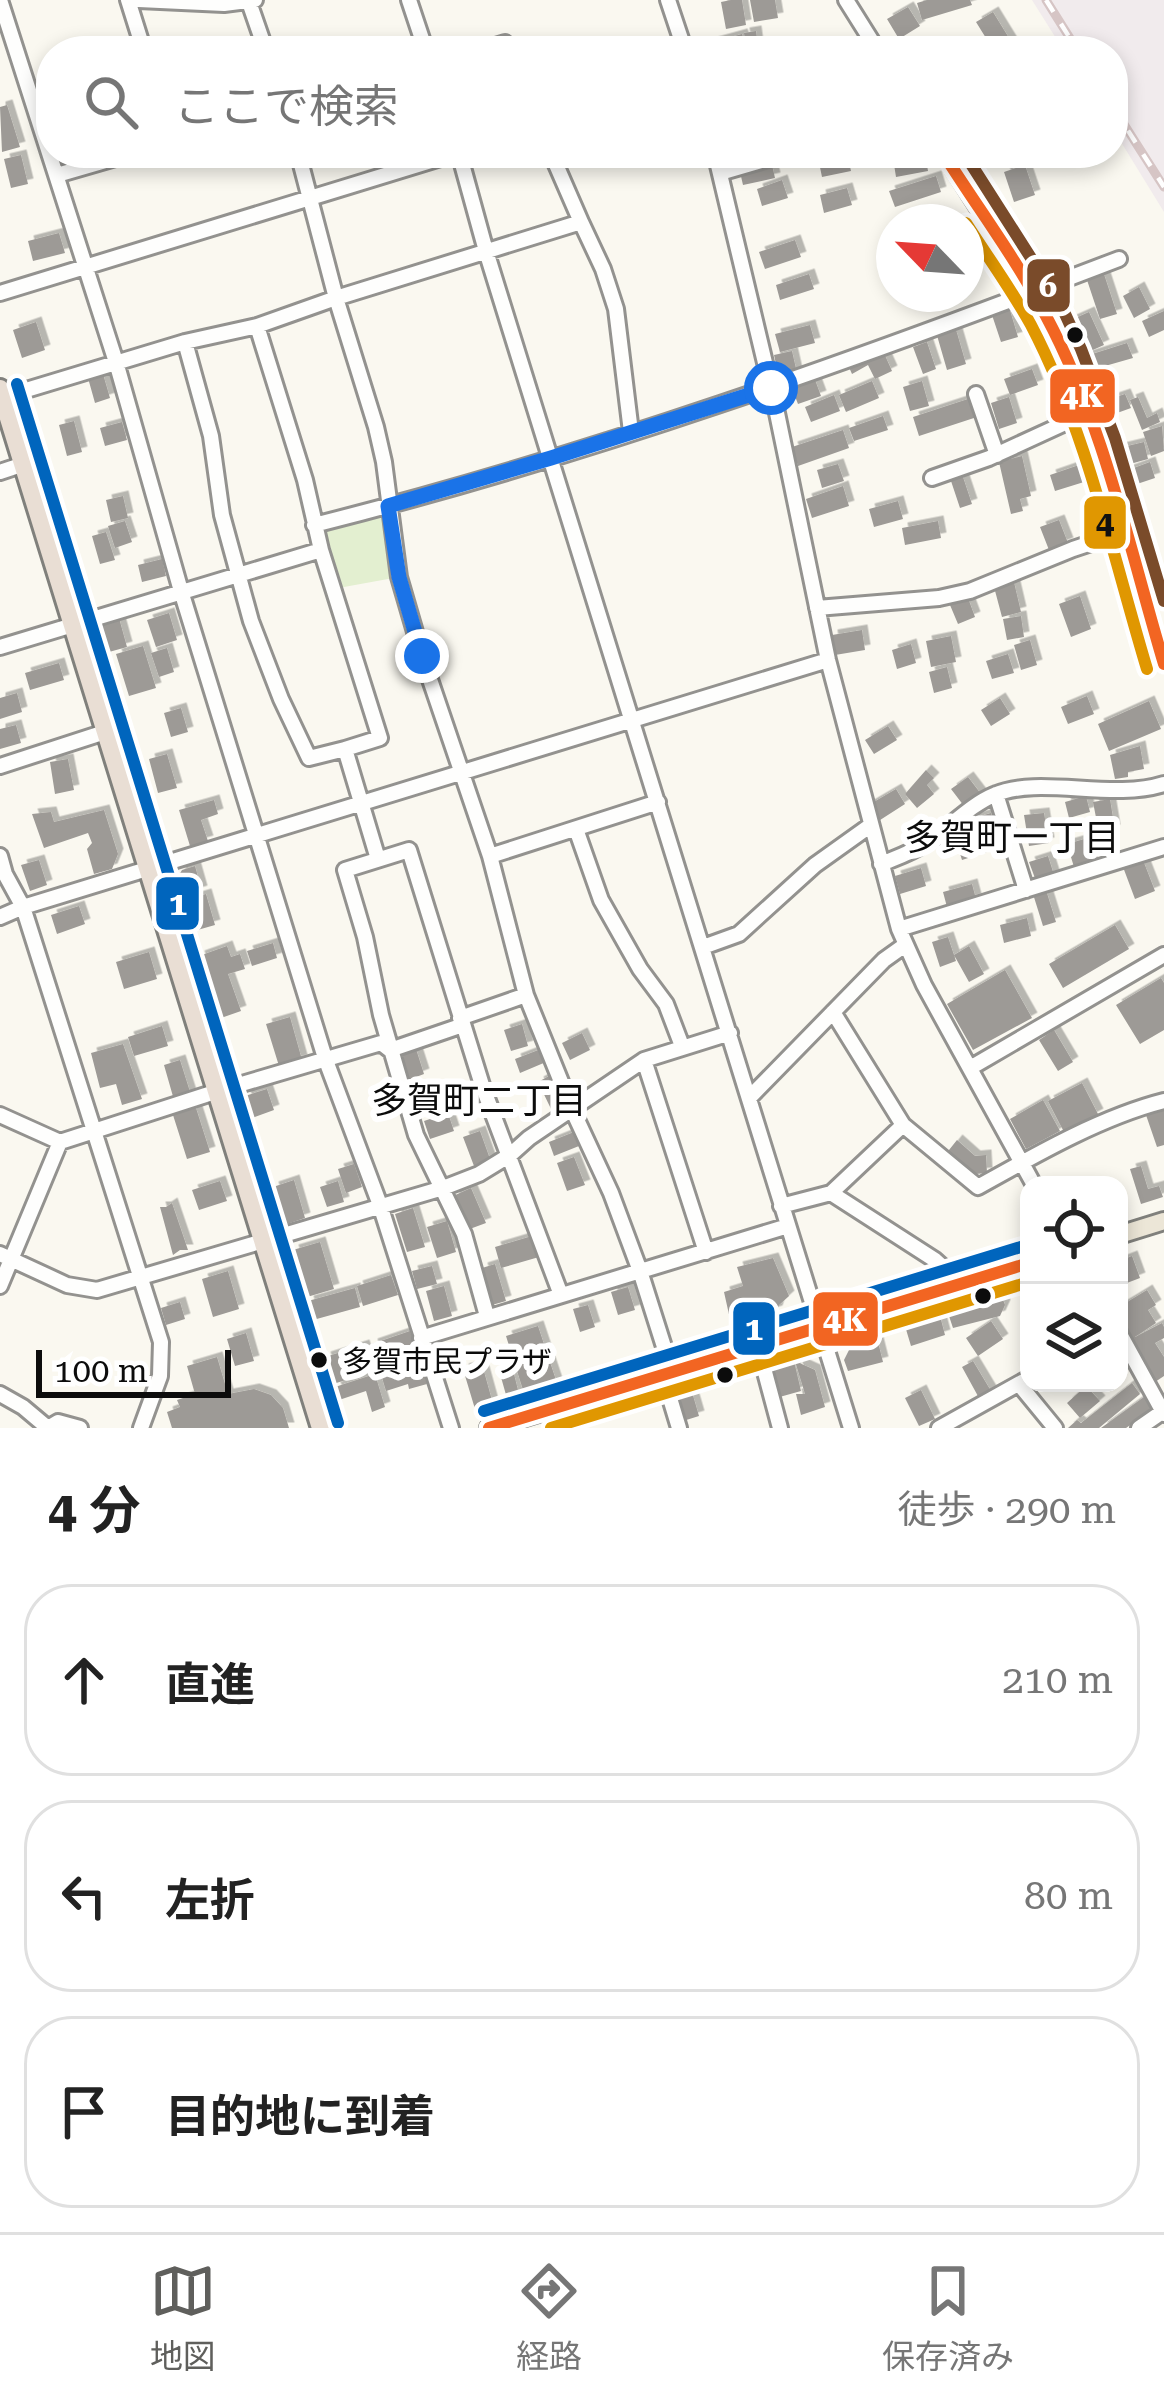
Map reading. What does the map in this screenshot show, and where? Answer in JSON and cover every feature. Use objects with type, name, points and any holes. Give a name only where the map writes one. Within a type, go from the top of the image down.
[{"type":"highway","points":[[1,393],[321,1428]]},
{"type":"main road","points":[[1128,1232],[1164,1221]]},
{"type":"main road","points":[[489,1428],[1020,1266]]},
{"type":"street","points":[[0,0],[36,111]]},
{"type":"street","points":[[128,0],[139,36]]},
{"type":"street","points":[[139,0],[252,1],[262,36]]},
{"type":"street","points":[[410,0],[421,36]]},
{"type":"street","points":[[668,0],[680,36]]},
{"type":"street","points":[[846,0],[869,36]]},
{"type":"street","points":[[55,168],[325,1058],[380,1205],[451,1428]]},
{"type":"street","points":[[57,175],[81,168]]},
{"type":"street","points":[[302,168],[376,427],[399,577],[422,656],[490,856],[526,995],[640,1271],[679,1428]]},
{"type":"street","points":[[0,293],[408,168]]},
{"type":"street","points":[[462,168],[851,1428]]},
{"type":"street","points":[[557,168],[616,309],[632,432]]},
{"type":"street","points":[[719,168],[828,660],[899,929],[1029,1176]]},
{"type":"street","points":[[720,173],[737,168]]},
{"type":"street","points":[[952,168],[1059,342],[1087,413],[1164,664]]},
{"type":"street","points":[[1,393],[257,326],[580,222]]},
{"type":"street","points":[[314,525],[551,458],[771,388],[1119,259]]},
{"type":"street","points":[[185,342],[211,436],[221,515],[251,621],[280,699],[309,758],[380,738],[257,326]]},
{"type":"street","points":[[976,394],[997,455]]},
{"type":"street","points":[[932,478],[997,455],[1087,413]]},
{"type":"street","points":[[0,472],[24,464]]},
{"type":"street","points":[[817,608],[970,591],[1124,532]]},
{"type":"street","points":[[0,647],[321,550]]},
{"type":"street","points":[[0,917],[828,660]]},
{"type":"street","points":[[0,766],[105,731]]},
{"type":"street","points":[[345,749],[378,859]]},
{"type":"street","points":[[881,864],[926,844],[996,794],[1048,788],[1112,791],[1164,784]]},
{"type":"street","points":[[996,794],[1026,890]]},
{"type":"street","points":[[490,856],[658,802]]},
{"type":"street","points":[[703,947],[739,934],[815,865],[871,825]]},
{"type":"street","points":[[576,829],[601,900],[666,1004],[682,1046]]},
{"type":"street","points":[[899,929],[1164,847]]},
{"type":"street","points":[[487,1316],[464,1234],[416,1135],[345,870],[409,850],[482,1085],[561,1295]]},
{"type":"street","points":[[0,856],[23,907],[161,1342],[154,1394],[141,1428]]},
{"type":"street","points":[[749,1098],[884,960],[905,945]]},
{"type":"street","points":[[970,1068],[1164,955]]},
{"type":"street","points":[[390,1050],[526,995]]},
{"type":"street","points":[[832,1012],[903,1124],[979,1187],[1136,1108],[1164,1101]]},
{"type":"street","points":[[6,1256],[81,1289],[112,1288],[443,1188],[510,1155],[644,1060],[730,1033]]},
{"type":"street","points":[[0,1114],[60,1142],[325,1058],[381,1043],[390,1050]]},
{"type":"street","points":[[644,1060],[706,1252]]},
{"type":"street","points":[[782,1206],[831,1193],[903,1124]]},
{"type":"street","points":[[0,1286],[6,1256],[60,1142]]},
{"type":"street","points":[[831,1193],[935,1260],[952,1286]]},
{"type":"street","points":[[421,1338],[788,1226]]},
{"type":"street","points":[[758,1346],[780,1428]]},
{"type":"street","points":[[1128,1353],[1158,1386],[1163,1413],[1139,1428]]},
{"type":"street","points":[[939,1428],[1020,1383]]},
{"type":"street","points":[[1031,1392],[1055,1428]]},
{"type":"street","points":[[0,1394],[48,1428],[58,1423],[80,1428]]},
{"type":"shaded area","points":[[1032,0],[1164,0],[1164,212],[1128,153],[1128,36],[1055,36]]},
{"type":"green space","points":[[388,507],[399,577],[333,589],[314,525]]},
{"type":"building","points":[[742,0],[746,25],[726,29],[721,2]]},
{"type":"building","points":[[750,0],[775,0],[778,18],[754,22]]},
{"type":"building","points":[[970,0],[972,5],[922,20],[917,3]]},
{"type":"building","points":[[908,7],[920,26],[897,36],[887,19]]},
{"type":"building","points":[[993,12],[1008,36],[985,36],[976,22]]},
{"type":"building","points":[[7,105],[20,147],[2,152],[0,107]]},
{"type":"building","points":[[21,155],[28,184],[11,188],[4,159]]},
{"type":"building","points":[[773,168],[775,178],[743,185],[740,172]]},
{"type":"building","points":[[820,168],[850,168],[851,171],[822,177]]},
{"type":"building","points":[[895,168],[928,168],[928,171],[896,177]]},
{"type":"building","points":[[1026,168],[1035,195],[1014,202],[1004,172]]},
{"type":"building","points":[[936,176],[941,192],[894,204],[889,191]]},
{"type":"building","points":[[782,180],[788,198],[762,206],[757,189]]},
{"type":"building","points":[[847,188],[852,205],[824,213],[820,195]]},
{"type":"building","points":[[59,233],[65,253],[33,261],[28,241]]},
{"type":"building","points":[[795,240],[801,257],[765,269],[759,252]]},
{"type":"building","points":[[1103,271],[1117,314],[1100,319],[1086,277]]},
{"type":"building","points":[[809,274],[814,289],[780,300],[776,285]]},
{"type":"building","points":[[1139,287],[1150,309],[1134,318],[1123,296]]},
{"type":"building","points":[[1009,307],[1018,337],[1001,342],[991,312]]},
{"type":"building","points":[[1164,311],[1164,330],[1149,337],[1142,321]]},
{"type":"building","points":[[1089,312],[1104,345],[1086,353],[1071,320]]},
{"type":"building","points":[[36,322],[45,350],[22,358],[13,330]]},
{"type":"building","points":[[810,325],[815,343],[780,352],[775,334]]},
{"type":"building","points":[[955,326],[966,364],[947,370],[936,332]]},
{"type":"building","points":[[927,342],[936,369],[923,374],[913,347]]},
{"type":"building","points":[[1127,343],[1133,358],[1091,370],[1086,356]]},
{"type":"building","points":[[792,351],[797,373],[779,378],[774,355]]},
{"type":"building","points":[[883,351],[892,371],[875,379],[868,365],[852,374],[848,365]]},
{"type":"building","points":[[1032,369],[1038,385],[1010,395],[1004,379]]},
{"type":"building","points":[[103,374],[110,398],[95,403],[88,378]]},
{"type":"building","points":[[814,377],[821,396],[798,404],[791,386]]},
{"type":"building","points":[[872,381],[879,398],[846,412],[839,395]]},
{"type":"building","points":[[922,381],[929,406],[910,411],[903,387]]},
{"type":"building","points":[[1125,394],[1131,408],[1106,417],[1101,402]]},
{"type":"building","points":[[834,395],[840,411],[811,422],[805,407]]},
{"type":"building","points":[[1009,397],[1017,423],[999,429],[991,403]]},
{"type":"building","points":[[1138,397],[1147,418],[1157,413],[1160,422],[1142,430],[1130,400]]},
{"type":"building","points":[[971,398],[977,417],[919,436],[913,417]]},
{"type":"building","points":[[883,416],[888,430],[854,441],[849,428]]},
{"type":"building","points":[[74,421],[82,452],[67,456],[59,425]]},
{"type":"building","points":[[122,422],[127,440],[105,446],[100,428]]},
{"type":"building","points":[[1162,426],[1164,451],[1151,456],[1143,432]]},
{"type":"building","points":[[843,430],[849,448],[798,466],[792,447]]},
{"type":"building","points":[[1144,442],[1148,459],[1123,466],[1119,448]]},
{"type":"building","points":[[1022,456],[1031,496],[1020,499],[1023,511],[1011,514],[999,462]]},
{"type":"building","points":[[1150,462],[1155,478],[1128,487],[1123,472]]},
{"type":"building","points":[[838,464],[844,481],[822,488],[817,470]]},
{"type":"building","points":[[1079,465],[1084,482],[1055,491],[1050,475]]},
{"type":"building","points":[[962,474],[972,504],[960,508],[950,478]]},
{"type":"building","points":[[843,486],[849,506],[812,518],[806,499]]},
{"type":"building","points":[[123,496],[128,518],[111,522],[106,500]]},
{"type":"building","points":[[898,501],[903,519],[874,527],[869,509]]},
{"type":"building","points":[[1059,520],[1068,543],[1049,550],[1040,527]]},
{"type":"building","points":[[125,521],[132,542],[115,548],[108,526]]},
{"type":"building","points":[[938,521],[941,538],[905,545],[902,528]]},
{"type":"building","points":[[106,532],[115,560],[100,564],[92,536]]},
{"type":"building","points":[[162,559],[166,576],[142,582],[138,565]]},
{"type":"building","points":[[1014,582],[1021,612],[1002,617],[994,587]]},
{"type":"building","points":[[1080,596],[1091,629],[1071,637],[1059,604]]},
{"type":"building","points":[[968,598],[975,617],[958,624],[950,605]]},
{"type":"building","points":[[169,613],[177,640],[156,647],[147,620]]},
{"type":"building","points":[[1021,616],[1024,637],[1007,640],[1003,619]]},
{"type":"building","points":[[119,618],[127,647],[109,652],[101,624]]},
{"type":"building","points":[[862,630],[865,650],[835,655],[832,635]]},
{"type":"building","points":[[951,636],[956,662],[931,667],[926,641]]},
{"type":"building","points":[[1030,640],[1037,665],[1021,670],[1014,645]]},
{"type":"building","points":[[911,644],[916,663],[897,669],[892,650]]},
{"type":"building","points":[[143,646],[156,688],[129,696],[116,654]]},
{"type":"building","points":[[167,648],[174,672],[159,677],[151,653]]},
{"type":"building","points":[[1008,654],[1014,673],[992,679],[986,661]]},
{"type":"building","points":[[59,663],[64,680],[30,690],[25,673]]},
{"type":"building","points":[[947,667],[952,688],[934,693],[929,672]]},
{"type":"building","points":[[17,693],[22,712],[0,719],[0,698]]},
{"type":"building","points":[[1087,696],[1094,714],[1068,724],[1061,707]]},
{"type":"building","points":[[1000,698],[1010,714],[991,726],[981,710]]},
{"type":"building","points":[[1149,701],[1161,729],[1109,751],[1098,724]]},
{"type":"building","points":[[181,708],[188,732],[171,737],[164,713]]},
{"type":"building","points":[[16,725],[21,743],[0,749],[0,729]]},
{"type":"building","points":[[888,726],[897,740],[874,754],[865,740]]},
{"type":"building","points":[[1140,746],[1144,769],[1115,779],[1110,755]]},
{"type":"building","points":[[167,754],[177,788],[158,793],[149,759]]},
{"type":"building","points":[[68,759],[74,790],[55,794],[50,762]]},
{"type":"building","points":[[926,770],[934,778],[927,785],[934,794],[917,808],[905,794]]},
{"type":"building","points":[[968,777],[981,794],[964,806],[951,789]]},
{"type":"building","points":[[896,789],[905,804],[877,822],[867,806]]},
{"type":"building","points":[[1086,796],[1090,812],[1069,818],[1065,802]]},
{"type":"building","points":[[1110,799],[1115,830],[1099,833],[1093,802]]},
{"type":"building","points":[[214,800],[218,814],[201,820],[208,841],[190,846],[179,810]]},
{"type":"building","points":[[104,810],[118,854],[112,869],[94,874],[88,833],[44,848],[32,814],[51,812],[54,822]]},
{"type":"building","points":[[991,813],[1002,847],[962,860],[951,825]]},
{"type":"building","points":[[1044,813],[1049,843],[1029,846],[1024,815]]},
{"type":"building","points":[[1091,837],[1098,859],[1074,867],[1067,844]]},
{"type":"building","points":[[1048,856],[1054,875],[1036,881],[1029,862]]},
{"type":"building","points":[[39,860],[47,885],[30,891],[21,865]]},
{"type":"building","points":[[1143,860],[1155,891],[1135,899],[1123,867]]},
{"type":"building","points":[[195,866],[202,891],[183,897],[176,880],[182,870]]},
{"type":"building","points":[[921,868],[926,886],[900,894],[895,876]]},
{"type":"building","points":[[972,884],[976,899],[947,907],[943,892]]},
{"type":"building","points":[[1046,890],[1056,922],[1043,926],[1033,894]]},
{"type":"building","points":[[206,894],[215,925],[194,931],[185,900]]},
{"type":"building","points":[[79,906],[85,924],[57,934],[51,915]]},
{"type":"building","points":[[1027,918],[1031,936],[1004,943],[1000,925]]},
{"type":"building","points":[[1115,925],[1129,949],[1063,988],[1049,964]]},
{"type":"building","points":[[948,937],[956,961],[940,967],[932,942]]},
{"type":"building","points":[[273,943],[277,958],[252,966],[247,951]]},
{"type":"building","points":[[227,946],[231,957],[240,954],[245,969],[228,974],[241,1011],[221,1018],[199,956]]},
{"type":"building","points":[[969,946],[984,974],[969,982],[954,955]]},
{"type":"building","points":[[149,952],[157,979],[124,989],[116,962]]},
{"type":"building","points":[[1005,970],[1032,1018],[973,1050],[947,1004]]},
{"type":"building","points":[[1161,978],[1164,1030],[1140,1044],[1116,1005]]},
{"type":"building","points":[[290,1017],[302,1060],[279,1066],[266,1024]]},
{"type":"building","points":[[522,1024],[528,1046],[511,1051],[504,1030]]},
{"type":"building","points":[[162,1026],[168,1046],[134,1056],[128,1037]]},
{"type":"building","points":[[1054,1030],[1073,1062],[1058,1071],[1039,1040]]},
{"type":"building","points":[[582,1033],[590,1050],[570,1060],[562,1043]]},
{"type":"building","points":[[123,1044],[142,1099],[122,1105],[116,1084],[100,1088],[91,1053]]},
{"type":"building","points":[[416,1049],[424,1074],[408,1080],[400,1054]]},
{"type":"building","points":[[541,1049],[546,1062],[520,1073],[515,1059]]},
{"type":"building","points":[[180,1060],[191,1095],[174,1100],[164,1065]]},
{"type":"building","points":[[549,1076],[564,1105],[552,1111],[538,1082]]},
{"type":"building","points":[[1082,1083],[1098,1114],[1064,1132],[1048,1101]]},
{"type":"building","points":[[267,1089],[274,1110],[252,1118],[245,1096]]},
{"type":"building","points":[[1043,1100],[1060,1131],[1026,1149],[1010,1119]]},
{"type":"building","points":[[196,1108],[210,1152],[187,1159],[173,1115]]},
{"type":"building","points":[[1164,1108],[1164,1145],[1157,1147],[1146,1115]]},
{"type":"building","points":[[448,1113],[454,1131],[430,1139],[424,1121]]},
{"type":"building","points":[[480,1131],[490,1159],[474,1166],[463,1137]]},
{"type":"building","points":[[574,1132],[579,1146],[554,1156],[549,1142]]},
{"type":"building","points":[[957,1140],[975,1156],[986,1155],[987,1173],[972,1178],[945,1155]]},
{"type":"building","points":[[574,1157],[585,1185],[567,1191],[557,1163]]},
{"type":"building","points":[[354,1164],[362,1187],[346,1193],[338,1169]]},
{"type":"building","points":[[1141,1166],[1148,1189],[1159,1186],[1163,1197],[1141,1204],[1130,1169]]},
{"type":"building","points":[[294,1180],[305,1218],[284,1225],[273,1187]]},
{"type":"building","points":[[220,1181],[227,1201],[199,1210],[192,1190]]},
{"type":"building","points":[[338,1181],[344,1202],[327,1207],[320,1187]]},
{"type":"building","points":[[471,1188],[486,1223],[467,1230],[453,1196]]},
{"type":"building","points":[[172,1203],[188,1250],[173,1255],[160,1207]]},
{"type":"building","points":[[413,1208],[425,1247],[407,1252],[395,1214]]},
{"type":"building","points":[[447,1221],[456,1252],[437,1258],[427,1227]]},
{"type":"building","points":[[532,1236],[539,1257],[501,1268],[495,1247]]},
{"type":"building","points":[[320,1242],[334,1289],[307,1297],[293,1250]]},
{"type":"building","points":[[1132,1256],[1140,1278],[1128,1283],[1128,1258]]},
{"type":"building","points":[[773,1258],[789,1296],[777,1311],[737,1322],[737,1318],[730,1319],[724,1292],[743,1286],[737,1267]]},
{"type":"building","points":[[495,1264],[506,1301],[492,1305],[482,1268]]},
{"type":"building","points":[[432,1266],[437,1284],[417,1289],[412,1271]]},
{"type":"building","points":[[228,1271],[239,1309],[213,1317],[202,1279]]},
{"type":"building","points":[[391,1275],[398,1295],[363,1306],[357,1286]]},
{"type":"building","points":[[444,1286],[452,1316],[434,1321],[426,1291]]},
{"type":"building","points":[[628,1287],[635,1310],[618,1315],[611,1292]]},
{"type":"building","points":[[355,1288],[360,1307],[313,1320],[308,1301]]},
{"type":"building","points":[[1147,1290],[1156,1305],[1148,1310],[1156,1323],[1135,1337],[1162,1323],[1164,1327],[1164,1338],[1155,1343],[1164,1357],[1164,1376],[1155,1382],[1128,1332],[1128,1302]]},
{"type":"building","points":[[1002,1297],[1005,1305],[1000,1316],[953,1328],[948,1313]]},
{"type":"building","points":[[180,1302],[185,1319],[166,1325],[161,1308]]},
{"type":"building","points":[[588,1305],[595,1327],[580,1332],[573,1309]]},
{"type":"building","points":[[940,1316],[945,1335],[911,1346],[905,1326]]},
{"type":"building","points":[[991,1321],[1003,1339],[978,1356],[966,1338]]},
{"type":"building","points":[[538,1326],[557,1383],[524,1393],[506,1336]]},
{"type":"building","points":[[410,1331],[427,1384],[386,1391],[372,1344]]},
{"type":"building","points":[[246,1333],[254,1361],[235,1366],[227,1339]]},
{"type":"building","points":[[876,1334],[883,1362],[848,1371],[844,1360],[854,1340]]},
{"type":"building","points":[[364,1345],[372,1372],[333,1384],[325,1357]]},
{"type":"building","points":[[217,1357],[228,1394],[254,1389],[271,1395],[283,1408],[289,1428],[172,1428],[167,1412],[180,1407],[177,1400],[195,1394],[187,1366]]},
{"type":"building","points":[[794,1361],[801,1391],[776,1398],[768,1367]]},
{"type":"building","points":[[795,1361],[815,1370],[825,1407],[801,1415],[796,1394],[805,1394]]},
{"type":"building","points":[[973,1361],[991,1391],[979,1398],[962,1367]]},
{"type":"building","points":[[482,1364],[493,1404],[475,1409],[463,1369]]},
{"type":"building","points":[[512,1366],[520,1398],[508,1402],[499,1370]]},
{"type":"building","points":[[375,1374],[385,1407],[372,1412],[366,1391],[339,1400],[335,1387]]},
{"type":"building","points":[[1132,1383],[1140,1394],[1099,1428],[1068,1428],[1121,1392],[1128,1392]]},
{"type":"building","points":[[921,1390],[935,1419],[919,1426],[905,1398]]},
{"type":"building","points":[[692,1392],[699,1416],[683,1421],[676,1397]]},
{"type":"building","points":[[1079,1392],[1092,1392],[1100,1401],[1080,1418],[1067,1403]]},
{"type":"building","points":[[1144,1397],[1153,1409],[1126,1428],[1101,1428]]},
{"type":"railway","points":[[1046,0],[1069,36]]},
{"type":"railway","points":[[1128,131],[1164,187]]},
{"type":"transit line","name":"4K","points":[[953,168],[1046,316],[1084,399],[1164,664]]},
{"type":"transit line","name":"6","points":[[974,168],[1061,305],[1081,349],[1115,438],[1164,601]]},
{"type":"transit line","name":"4","points":[[984,250],[1031,325],[1068,407],[1147,669]]},
{"type":"transit line","name":"1","points":[[17,384],[338,1423]]},
{"type":"transit line","name":"1","points":[[484,1411],[1020,1247]]},
{"type":"transit line","name":"4K","points":[[489,1428],[1020,1266]]},
{"type":"transit line","name":"4","points":[[551,1428],[1022,1284]]},
{"type":"place","name":"多賀市民プラザ","points":[[319,1360]]},
{"type":"district","name":"多賀町一丁目","points":[[1012,837]]},
{"type":"district","name":"多賀町二丁目","points":[[479,1100]]},
{"type":"route","points":[[422,656],[399,577],[388,506],[771,388]]}]
